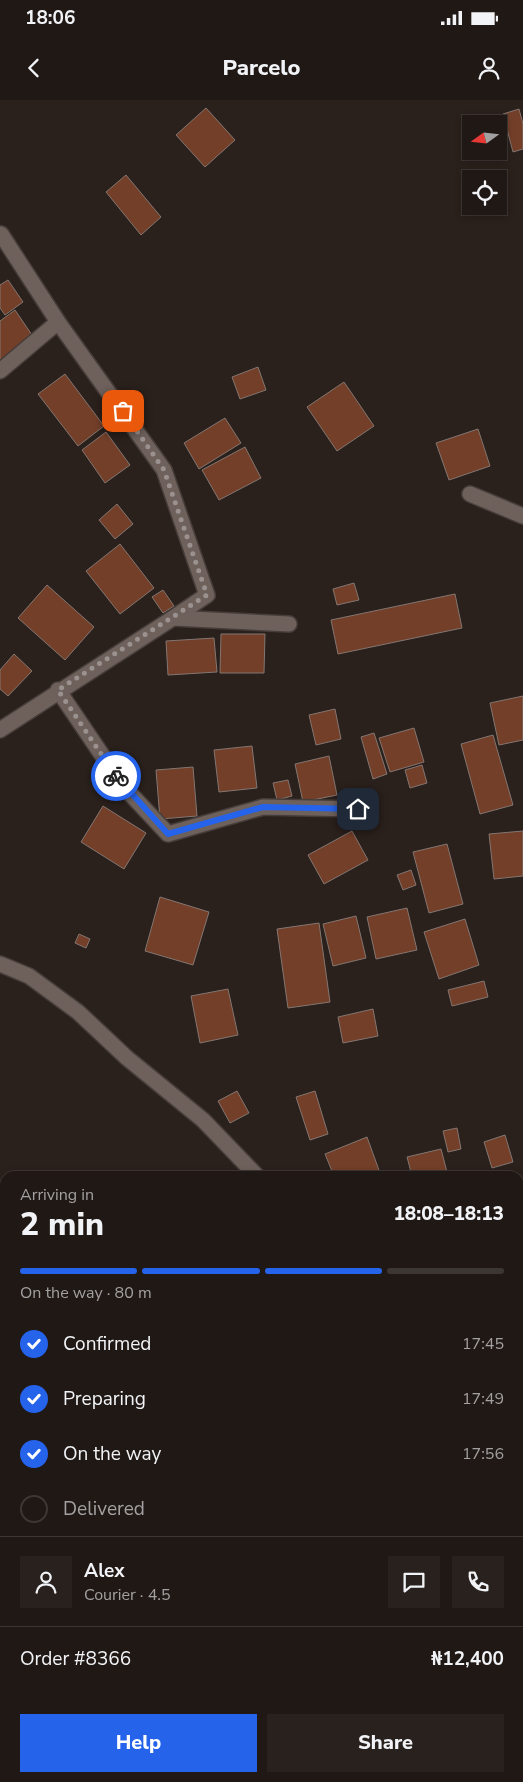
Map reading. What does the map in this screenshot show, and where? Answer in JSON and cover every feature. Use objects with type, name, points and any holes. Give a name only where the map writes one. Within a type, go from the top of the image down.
[{"type":"street","points":[[0,730],[58,690],[207,595],[164,470],[58,322],[1,234]]},
{"type":"street","points":[[0,371],[58,322]]},
{"type":"street","points":[[470,494],[523,516]]},
{"type":"street","points":[[173,618],[289,624]]},
{"type":"street","points":[[58,690],[122,786],[168,834],[263,807],[358,809]]},
{"type":"street","points":[[0,964],[29,976],[78,1012],[127,1058],[203,1120],[252,1171]]},
{"type":"building","points":[[206,108],[235,140],[205,167],[176,135]]},
{"type":"building","points":[[519,109],[523,124],[523,149],[513,152],[508,133],[508,115],[503,114]]},
{"type":"building","points":[[126,175],[161,217],[141,235],[106,192]]},
{"type":"building","points":[[8,280],[23,302],[5,315],[0,308],[0,285]]},
{"type":"building","points":[[15,310],[34,338],[0,362],[0,321]]},
{"type":"building","points":[[258,367],[266,390],[240,399],[232,377]]},
{"type":"building","points":[[65,374],[104,426],[78,446],[38,394]]},
{"type":"building","points":[[344,382],[374,426],[337,451],[307,407]]},
{"type":"building","points":[[225,418],[241,443],[199,469],[184,443]]},
{"type":"building","points":[[478,429],[490,466],[449,480],[436,443]]},
{"type":"building","points":[[106,432],[130,465],[105,483],[82,450]]},
{"type":"building","points":[[245,447],[261,478],[219,500],[202,470]]},
{"type":"building","points":[[117,504],[133,524],[115,539],[99,520]]},
{"type":"building","points":[[120,544],[154,588],[120,614],[86,571]]},
{"type":"building","points":[[354,583],[359,600],[337,605],[333,589]]},
{"type":"building","points":[[47,585],[94,627],[65,660],[18,618]]},
{"type":"building","points":[[163,590],[174,606],[163,613],[152,597]]},
{"type":"building","points":[[455,594],[462,628],[338,654],[331,620]]},
{"type":"building","points":[[221,634],[265,634],[264,673],[220,673]]},
{"type":"building","points":[[214,638],[217,672],[168,675],[166,641]]},
{"type":"building","points":[[14,654],[32,671],[8,696],[0,689],[0,670]]},
{"type":"building","points":[[523,696],[523,740],[499,745],[490,703]]},
{"type":"building","points":[[335,709],[341,739],[316,745],[309,715]]},
{"type":"building","points":[[414,728],[424,762],[390,772],[379,738]]},
{"type":"building","points":[[374,733],[387,774],[373,779],[361,737]]},
{"type":"building","points":[[493,735],[513,805],[480,814],[461,744]]},
{"type":"building","points":[[252,746],[257,788],[219,792],[214,750]]},
{"type":"building","points":[[329,756],[337,795],[303,802],[295,764]]},
{"type":"building","points":[[422,765],[427,783],[410,788],[405,770]]},
{"type":"building","points":[[193,767],[197,816],[160,819],[156,770]]},
{"type":"building","points":[[288,780],[292,796],[277,800],[273,783]]},
{"type":"building","points":[[103,806],[146,833],[124,869],[81,842]]},
{"type":"building","points":[[352,831],[368,860],[324,884],[308,855]]},
{"type":"building","points":[[523,831],[523,876],[494,879],[489,834]]},
{"type":"building","points":[[447,844],[463,904],[429,913],[413,852]]},
{"type":"building","points":[[411,870],[416,885],[403,890],[397,875]]},
{"type":"building","points":[[160,897],[209,912],[193,965],[145,951]]},
{"type":"building","points":[[407,908],[417,950],[376,959],[367,917]]},
{"type":"building","points":[[356,916],[366,958],[333,966],[323,924]]},
{"type":"building","points":[[465,919],[479,965],[439,979],[424,932]]},
{"type":"building","points":[[319,923],[330,1002],[288,1008],[277,929]]},
{"type":"building","points":[[79,934],[90,939],[86,948],[75,943]]},
{"type":"building","points":[[484,981],[488,997],[452,1006],[448,990]]},
{"type":"building","points":[[228,989],[238,1035],[200,1043],[191,996]]},
{"type":"building","points":[[373,1009],[378,1036],[343,1043],[338,1017]]},
{"type":"building","points":[[237,1091],[249,1113],[230,1123],[218,1101]]},
{"type":"building","points":[[315,1091],[328,1134],[310,1140],[296,1097]]},
{"type":"building","points":[[457,1128],[461,1149],[448,1152],[443,1131]]},
{"type":"building","points":[[505,1135],[513,1162],[492,1168],[484,1142]]},
{"type":"building","points":[[367,1137],[379,1171],[332,1171],[325,1154]]},
{"type":"building","points":[[441,1149],[447,1171],[411,1171],[407,1157]]},
{"type":"way so far","points":[[116,776],[58,690],[207,595],[164,470],[123,411]]},
{"type":"route","points":[[116,776],[122,786],[168,834],[263,807],[358,809]]}]
